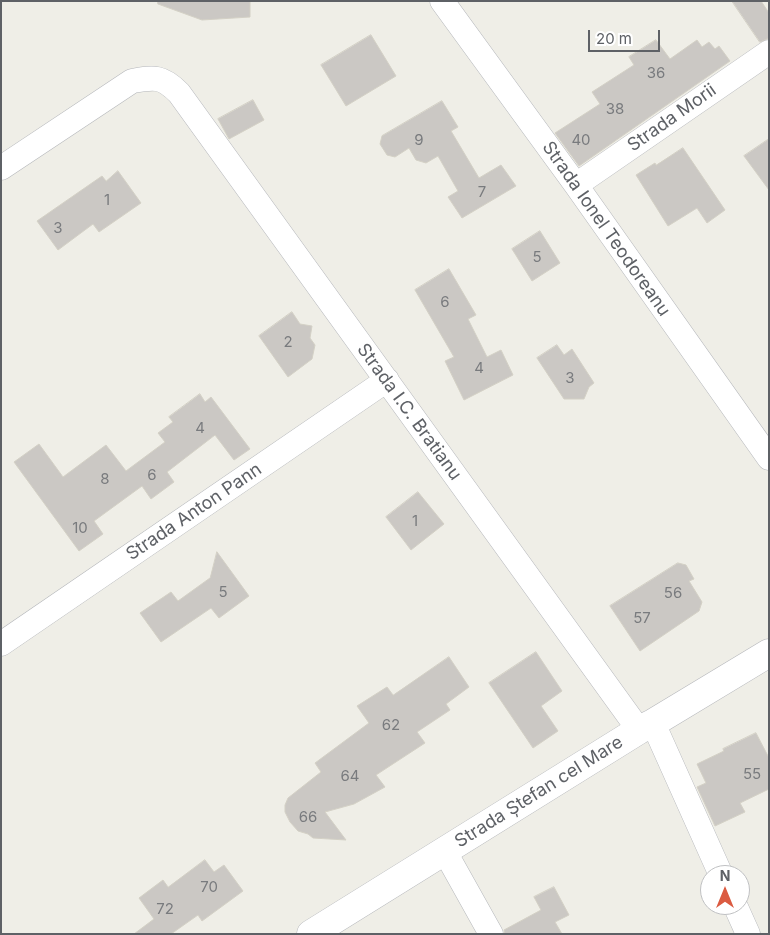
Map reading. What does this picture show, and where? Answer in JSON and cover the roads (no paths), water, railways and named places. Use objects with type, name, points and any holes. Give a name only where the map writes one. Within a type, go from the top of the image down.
[{"type":"street","name":"Strada Ionel Teodoreanu","points":[[442,1],[576,185],[769,458]]},
{"type":"street","name":"Strada Morii","points":[[576,185],[769,52]]},
{"type":"street","name":"Strada I.C. Bratianu","points":[[1,168],[132,81],[155,77],[169,83],[179,93],[387,380],[646,727],[716,865]]},
{"type":"street","name":"Strada Anton Pann","points":[[1,644],[387,380]]},
{"type":"street","name":"Strada Ștefan cel Mare","points":[[311,934],[444,850],[769,654]]},
{"type":"street","points":[[444,850],[491,934]]},
{"type":"street","points":[[739,915],[748,934]]}]
